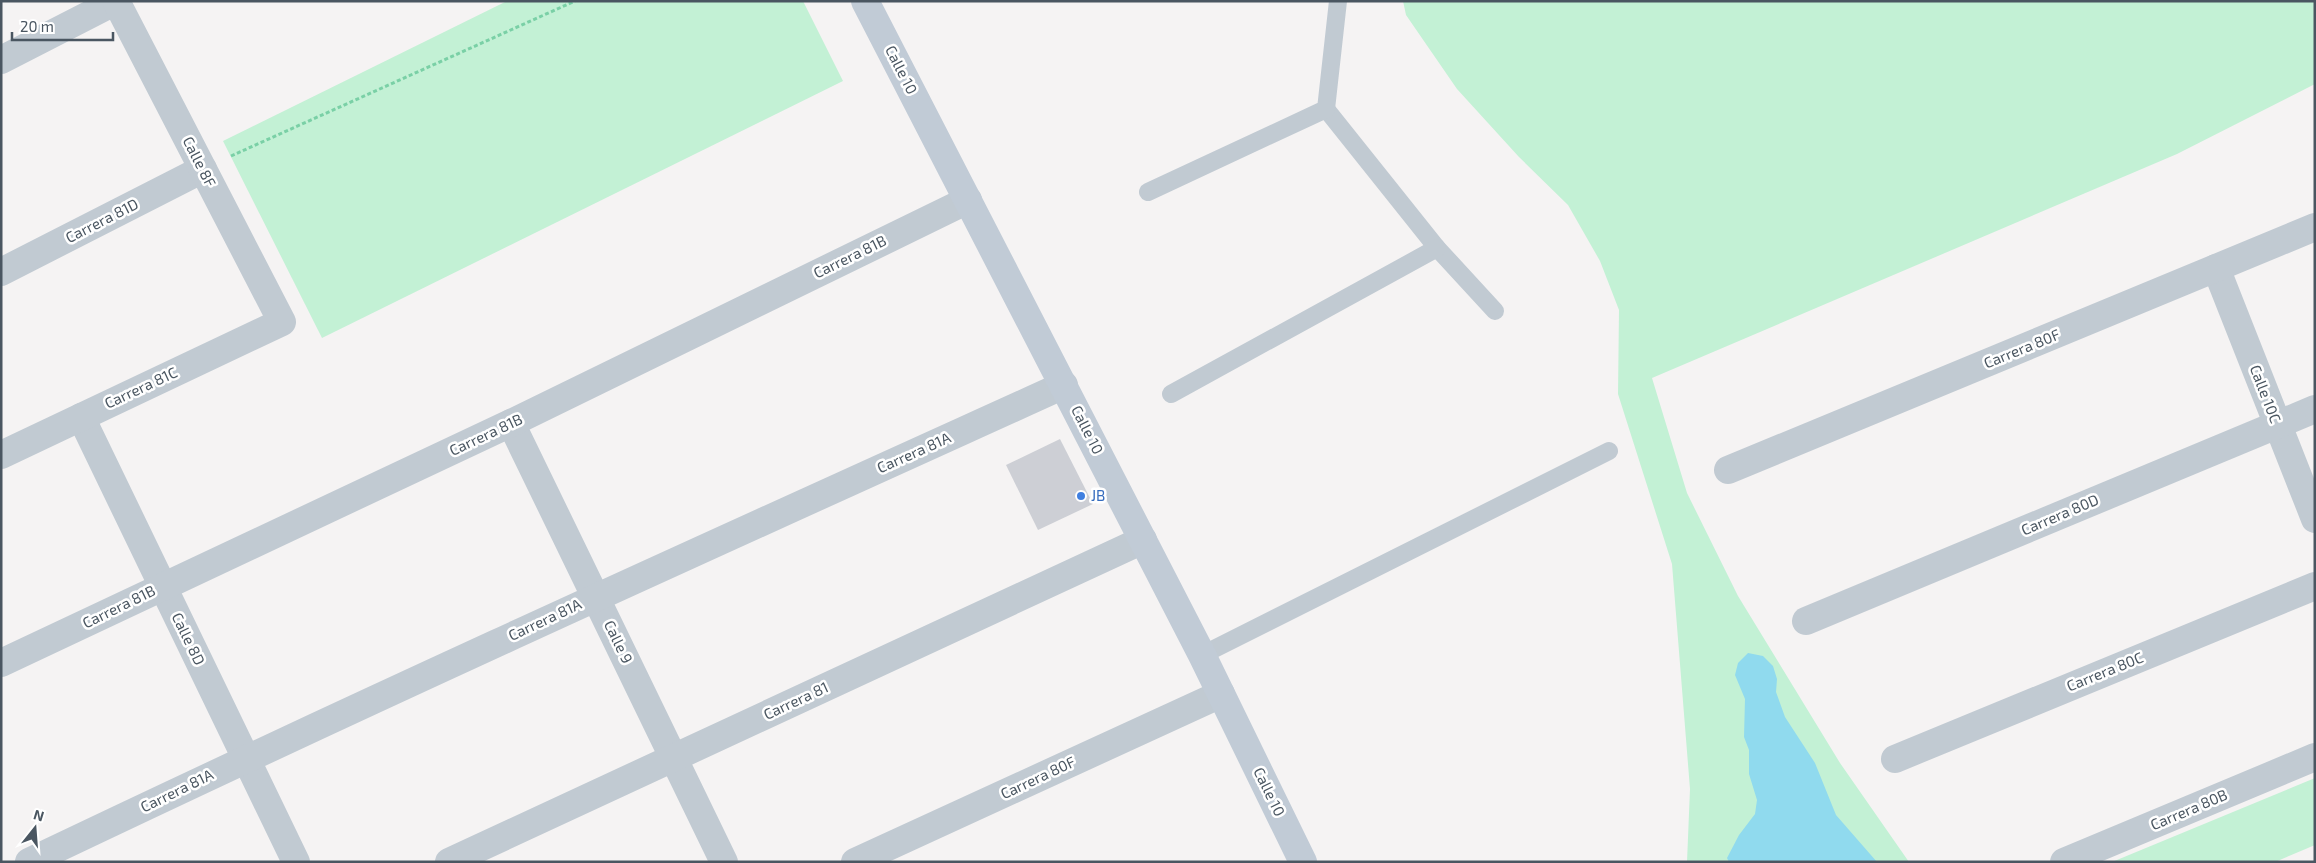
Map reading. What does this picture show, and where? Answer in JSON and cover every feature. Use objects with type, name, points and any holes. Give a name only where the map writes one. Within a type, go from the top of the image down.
[{"type":"street","points":[[1,60],[116,1]]},
{"type":"street","name":"Calle 8F","points":[[116,1],[282,322]]},
{"type":"street","name":"Calle 10","points":[[865,1],[1202,655],[1303,862]]},
{"type":"street","name":"Carrera 81D","points":[[1,272],[203,169]]},
{"type":"street","name":"Carrera 81B","points":[[1,664],[162,586],[511,423],[968,200]]},
{"type":"street","name":"Carrera 80F","points":[[1728,470],[2315,227]]},
{"type":"street","name":"Calle 10C","points":[[2216,268],[2315,519]]},
{"type":"street","name":"Carrera 81C","points":[[1,455],[282,322]]},
{"type":"street","name":"Carrera 81A","points":[[29,862],[246,758],[596,597],[1064,386]]},
{"type":"street","name":"Carrera 80D","points":[[1806,621],[2315,409]]},
{"type":"street","name":"Calle 8D","points":[[81,417],[296,862]]},
{"type":"street","name":"Calle 9","points":[[511,423],[724,862]]},
{"type":"street","name":"Carrera 81","points":[[449,862],[1143,540]]},
{"type":"street","name":"Carrera 80C","points":[[1895,759],[2315,586]]},
{"type":"street","name":"Carrera 80F","points":[[855,862],[1221,694]]},
{"type":"street","name":"Carrera 80B","points":[[2064,862],[2315,758]]},
{"type":"lane","points":[[1338,1],[1326,109],[1437,248],[1495,311]]},
{"type":"lane","points":[[1148,192],[1326,109]]},
{"type":"lane","points":[[1171,394],[1437,248]]},
{"type":"lane","points":[[1202,655],[1609,451]]},
{"type":"path","points":[[203,169],[575,1]]},
{"type":"green space","points":[[507,1],[803,1],[843,81],[322,338],[223,141]]},
{"type":"green space","points":[[1403,1],[2315,1],[2315,84],[2177,154],[1652,378],[1687,493],[1738,596],[1840,763],[1909,862],[1687,862],[1690,789],[1672,564],[1618,394],[1619,310],[1600,261],[1568,205],[1519,157],[1457,89],[1406,15]]},
{"type":"green space","points":[[2315,778],[2315,845],[2275,862],[2112,862]]},
{"type":"water","points":[[1748,653],[1763,656],[1773,666],[1777,679],[1776,692],[1785,717],[1815,763],[1836,815],[1877,862],[1729,862],[1727,858],[1739,835],[1755,814],[1757,800],[1749,774],[1749,750],[1744,737],[1745,699],[1735,675],[1738,663]]},
{"type":"building","points":[[1060,439],[1093,504],[1038,530],[1006,465]]},
{"type":"place","name":"JB","points":[[1081,496]]}]
